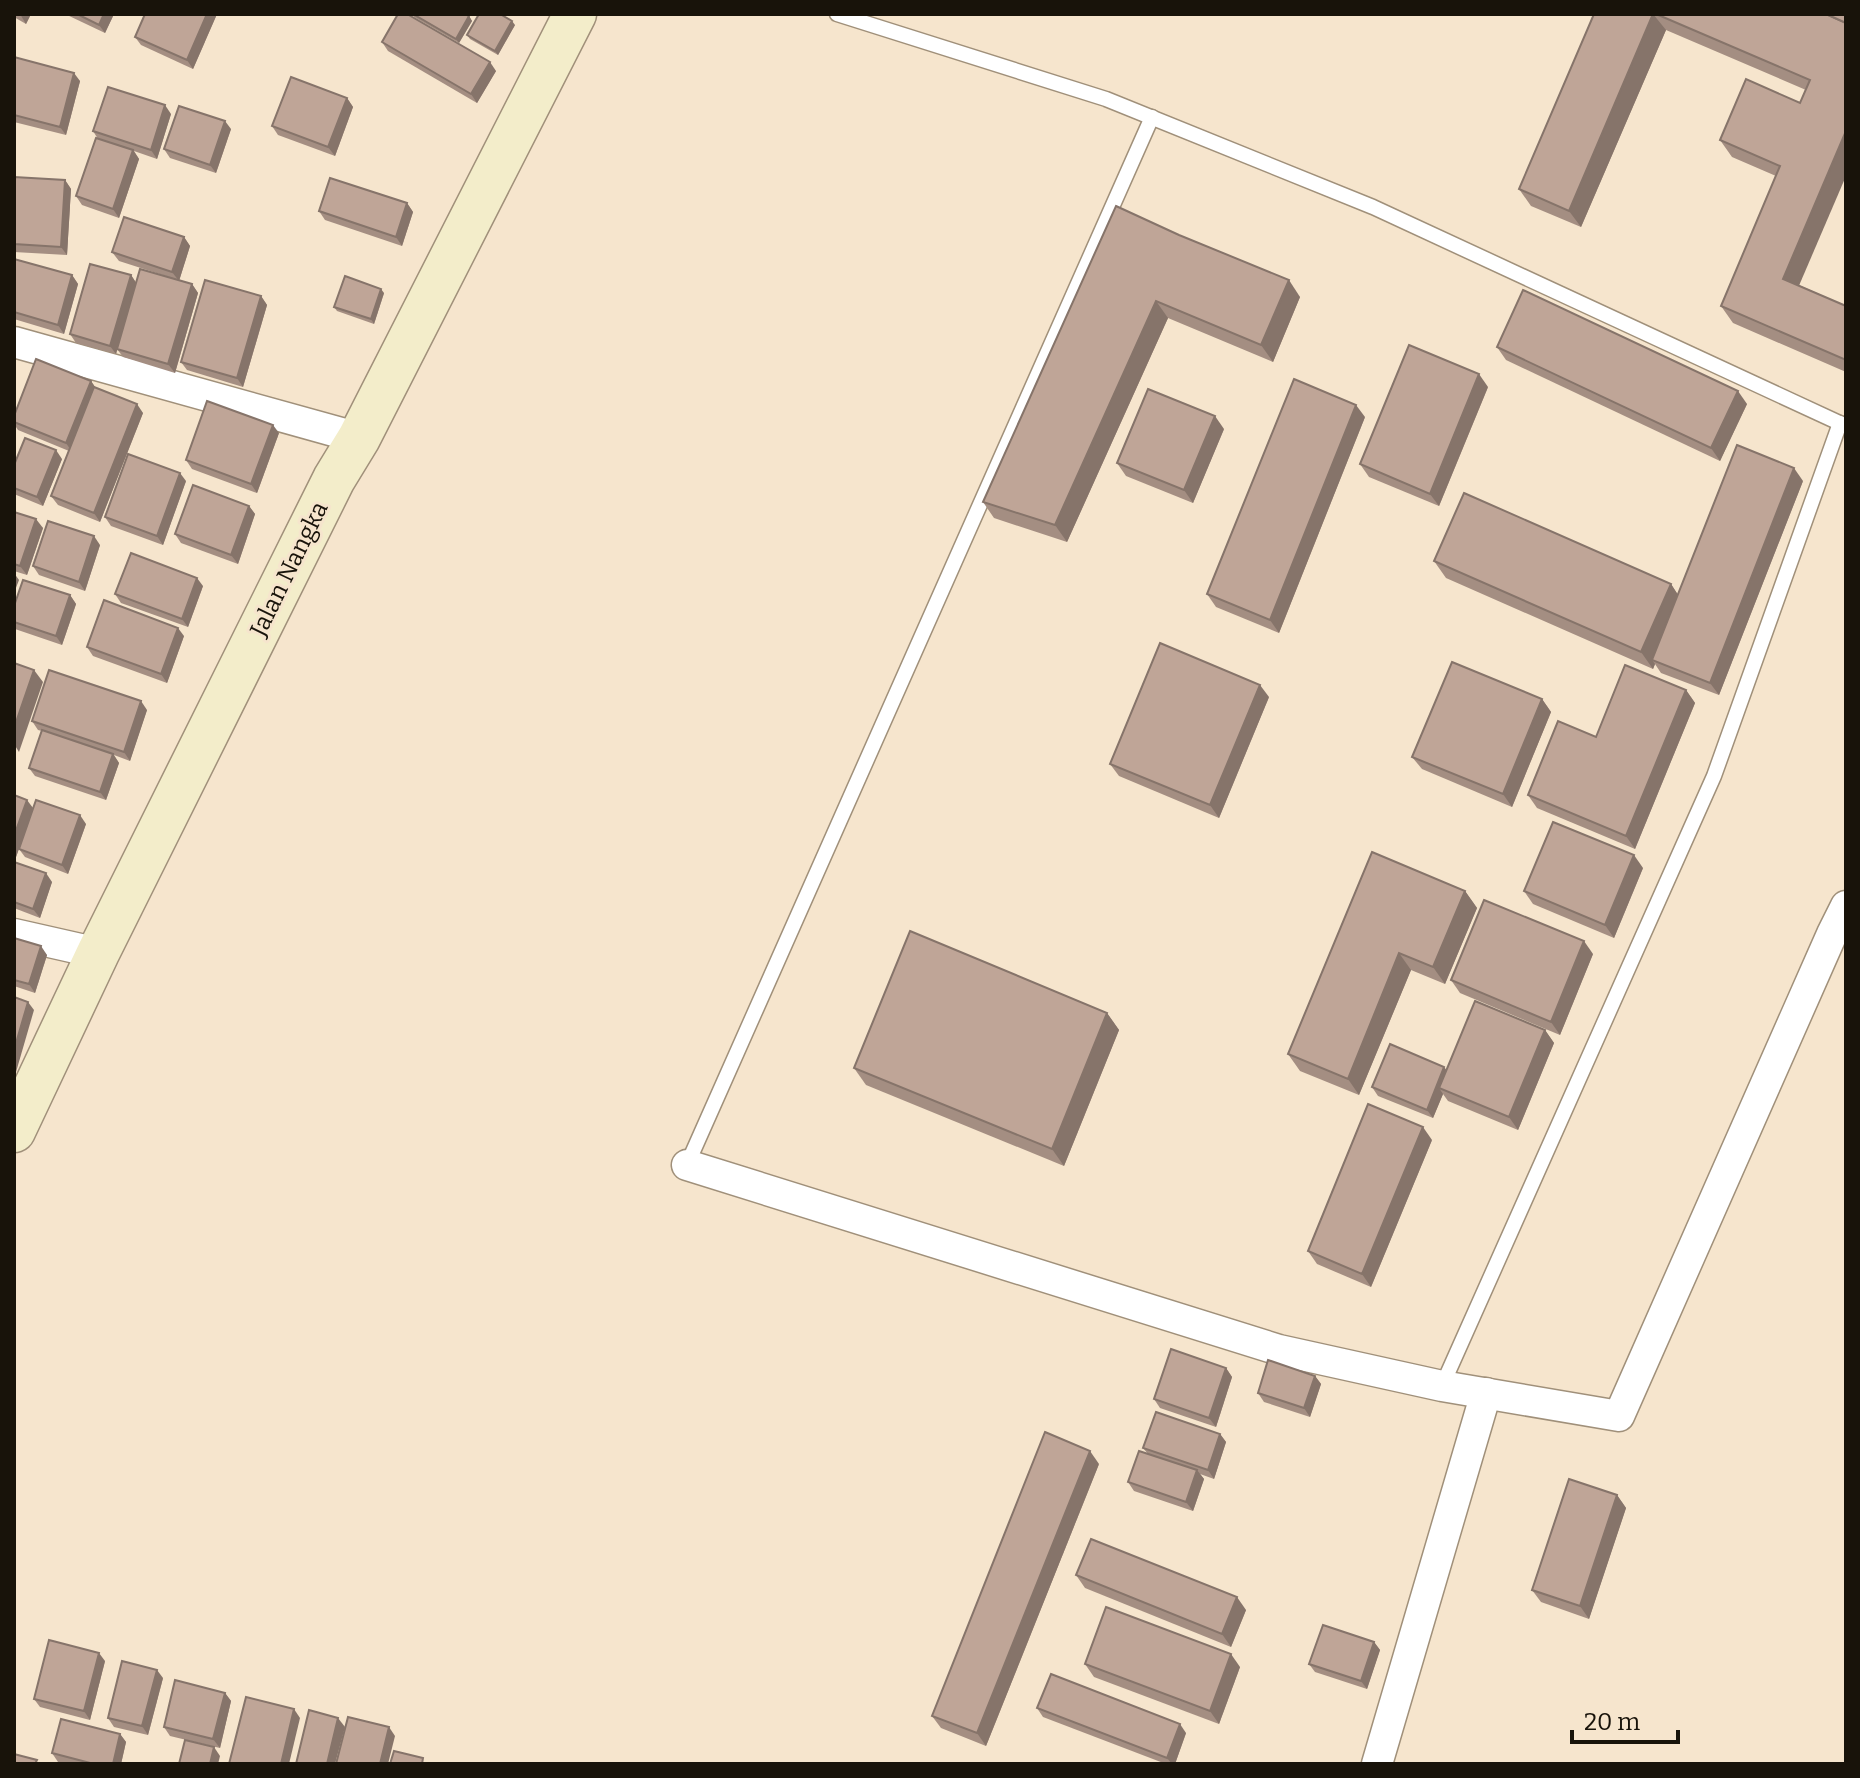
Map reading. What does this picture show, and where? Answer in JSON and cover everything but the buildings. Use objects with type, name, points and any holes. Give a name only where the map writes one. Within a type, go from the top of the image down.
[{"type":"street","name":"Jalan Nangka","points":[[14,1131],[98,953],[334,479],[359,438],[575,14]]},
{"type":"street","points":[[14,342],[359,438]]},
{"type":"street","points":[[687,1165],[1279,1350],[1442,1386],[1619,1416],[1846,906]]},
{"type":"street","points":[[14,934],[98,953]]},
{"type":"street","points":[[1377,1764],[1486,1393]]},
{"type":"lane","points":[[837,14],[1106,99],[1373,207],[1843,424],[1714,776],[1442,1386]]},
{"type":"lane","points":[[687,1165],[1152,117]]}]
